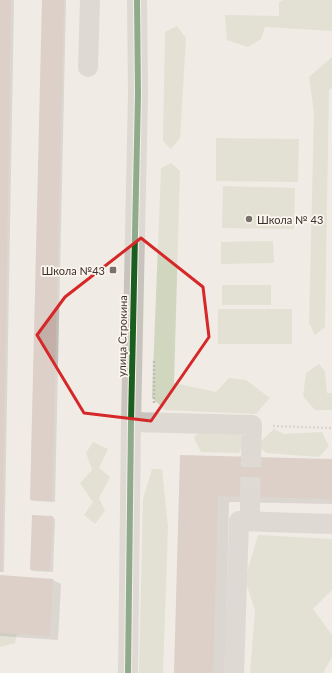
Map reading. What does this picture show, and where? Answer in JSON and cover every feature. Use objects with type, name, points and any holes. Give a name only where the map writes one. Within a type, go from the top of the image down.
[{"type":"street","points":[[88,67],[90,0]]},
{"type":"street","name":"улица Строкина","points":[[128,673],[131,422],[138,94],[137,0]]},
{"type":"street","points":[[131,422],[252,425],[251,457]]},
{"type":"street","points":[[250,496],[250,521]]},
{"type":"street","points":[[234,673],[239,521],[332,524]]},
{"type":"path","points":[[252,425],[332,428]]},
{"type":"highlighted area","points":[[141,238],[203,287],[209,337],[151,421],[84,413],[37,335],[65,297]]},
{"type":"green space","points":[[283,0],[332,0],[332,31],[265,27],[261,39],[248,47],[227,40],[225,15],[279,16],[279,2]]},
{"type":"green space","points":[[177,26],[186,38],[180,138],[171,149],[163,141],[165,32]]},
{"type":"green space","points":[[332,57],[332,88],[329,90],[325,327],[315,335],[309,323],[314,113],[309,77]]},
{"type":"green space","points":[[216,138],[299,139],[298,182],[216,181]]},
{"type":"green space","points":[[171,163],[180,171],[174,383],[216,392],[229,378],[246,380],[270,398],[256,414],[165,410],[152,398],[161,168]]},
{"type":"green space","points":[[223,186],[295,188],[294,229],[222,228]]},
{"type":"green space","points":[[273,241],[274,263],[221,264],[221,242]]},
{"type":"green space","points":[[222,285],[271,285],[271,305],[222,305]]},
{"type":"green space","points":[[218,309],[292,309],[292,344],[218,344]]},
{"type":"green space","points":[[319,364],[325,371],[327,393],[332,393],[332,410],[315,410],[303,396],[306,373]]},
{"type":"green space","points":[[201,427],[236,429],[245,439],[239,453],[201,452],[194,438]]},
{"type":"green space","points":[[274,429],[284,434],[322,432],[329,446],[319,457],[266,453],[257,445]]},
{"type":"green space","points":[[93,442],[108,449],[99,468],[110,477],[99,498],[105,511],[95,524],[84,515],[93,502],[80,483],[92,470],[86,453]]},
{"type":"green space","points":[[152,469],[162,469],[168,527],[163,673],[139,673],[143,499]]},
{"type":"green space","points":[[258,535],[332,539],[332,590],[313,609],[332,635],[332,657],[323,673],[250,673],[255,611],[245,579]]},
{"type":"green space","points":[[0,619],[18,628],[15,643],[0,647]]},
{"type":"building","points":[[0,0],[11,0],[2,571],[0,571]]},
{"type":"building","points":[[42,0],[64,0],[52,501],[30,500]]},
{"type":"building","points":[[180,455],[332,459],[332,499],[218,496],[213,673],[174,673]]},
{"type":"building","points":[[32,515],[53,516],[50,571],[30,570]]},
{"type":"building","points":[[0,575],[53,579],[50,636],[0,633]]},
{"type":"tunnel","points":[[250,497],[251,457]]},
{"type":"cycle path","points":[[128,673],[131,422],[138,94],[137,0]]},
{"type":"place","name":"Школа № 43","points":[[249,219]]},
{"type":"place","name":"Школа №43","points":[[113,270]]}]
